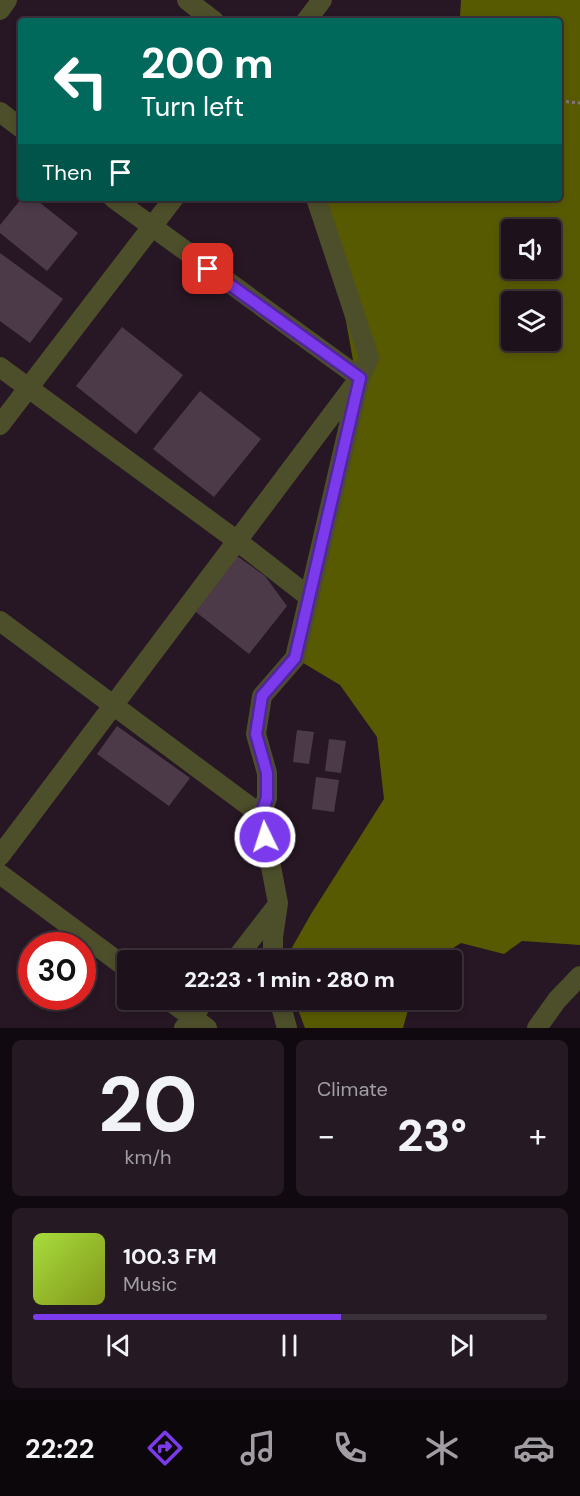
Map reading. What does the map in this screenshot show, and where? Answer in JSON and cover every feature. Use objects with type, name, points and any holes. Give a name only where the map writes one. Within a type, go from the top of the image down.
[{"type":"street","points":[[0,10],[7,0]]},
{"type":"street","points":[[187,0],[210,18]]},
{"type":"street","points":[[308,18],[321,0]]},
{"type":"street","points":[[0,112],[18,126]]},
{"type":"street","points":[[117,201],[360,378]]},
{"type":"street","points":[[0,425],[172,201]]},
{"type":"street","points":[[273,950],[278,903],[261,815],[267,798],[267,773],[256,734],[262,696],[295,658],[360,378],[369,358],[317,201]]},
{"type":"street","points":[[0,367],[236,540],[309,597]]},
{"type":"street","points":[[0,856],[360,378]]},
{"type":"street","points":[[0,621],[261,815]]},
{"type":"street","points":[[0,874],[117,961]]},
{"type":"street","points":[[243,950],[278,903]]},
{"type":"street","points":[[537,1028],[557,1000],[580,976]]},
{"type":"street","points":[[179,1010],[194,1024],[201,1010]]},
{"type":"street","points":[[282,1010],[287,1028]]},
{"type":"path","points":[[562,101],[580,103]]},
{"type":"shaded area","points":[[461,0],[580,0],[580,945],[522,941],[504,954],[461,943],[450,950],[291,950],[384,799],[377,737],[340,685],[295,658],[358,388],[325,201],[562,201],[562,18],[459,18]]},
{"type":"shaded area","points":[[298,1010],[408,1010],[403,1028],[305,1028]]},
{"type":"building","points":[[20,201],[38,201],[78,233],[47,271],[0,233],[0,225]]},
{"type":"building","points":[[0,253],[63,299],[30,343],[0,321]]},
{"type":"building","points":[[122,327],[183,375],[136,434],[76,386]]},
{"type":"building","points":[[200,391],[261,439],[214,497],[153,449]]},
{"type":"building","points":[[237,556],[265,576],[287,606],[249,654],[196,612]]},
{"type":"building","points":[[117,726],[190,778],[169,806],[97,754]]},
{"type":"building","points":[[297,730],[314,732],[309,764],[293,762]]},
{"type":"building","points":[[329,739],[346,741],[341,773],[325,771]]},
{"type":"building","points":[[316,777],[339,780],[334,812],[312,809]]},
{"type":"route","points":[[208,269],[360,378],[295,658],[262,696],[256,734],[267,773],[267,798],[261,815],[265,837]]}]
